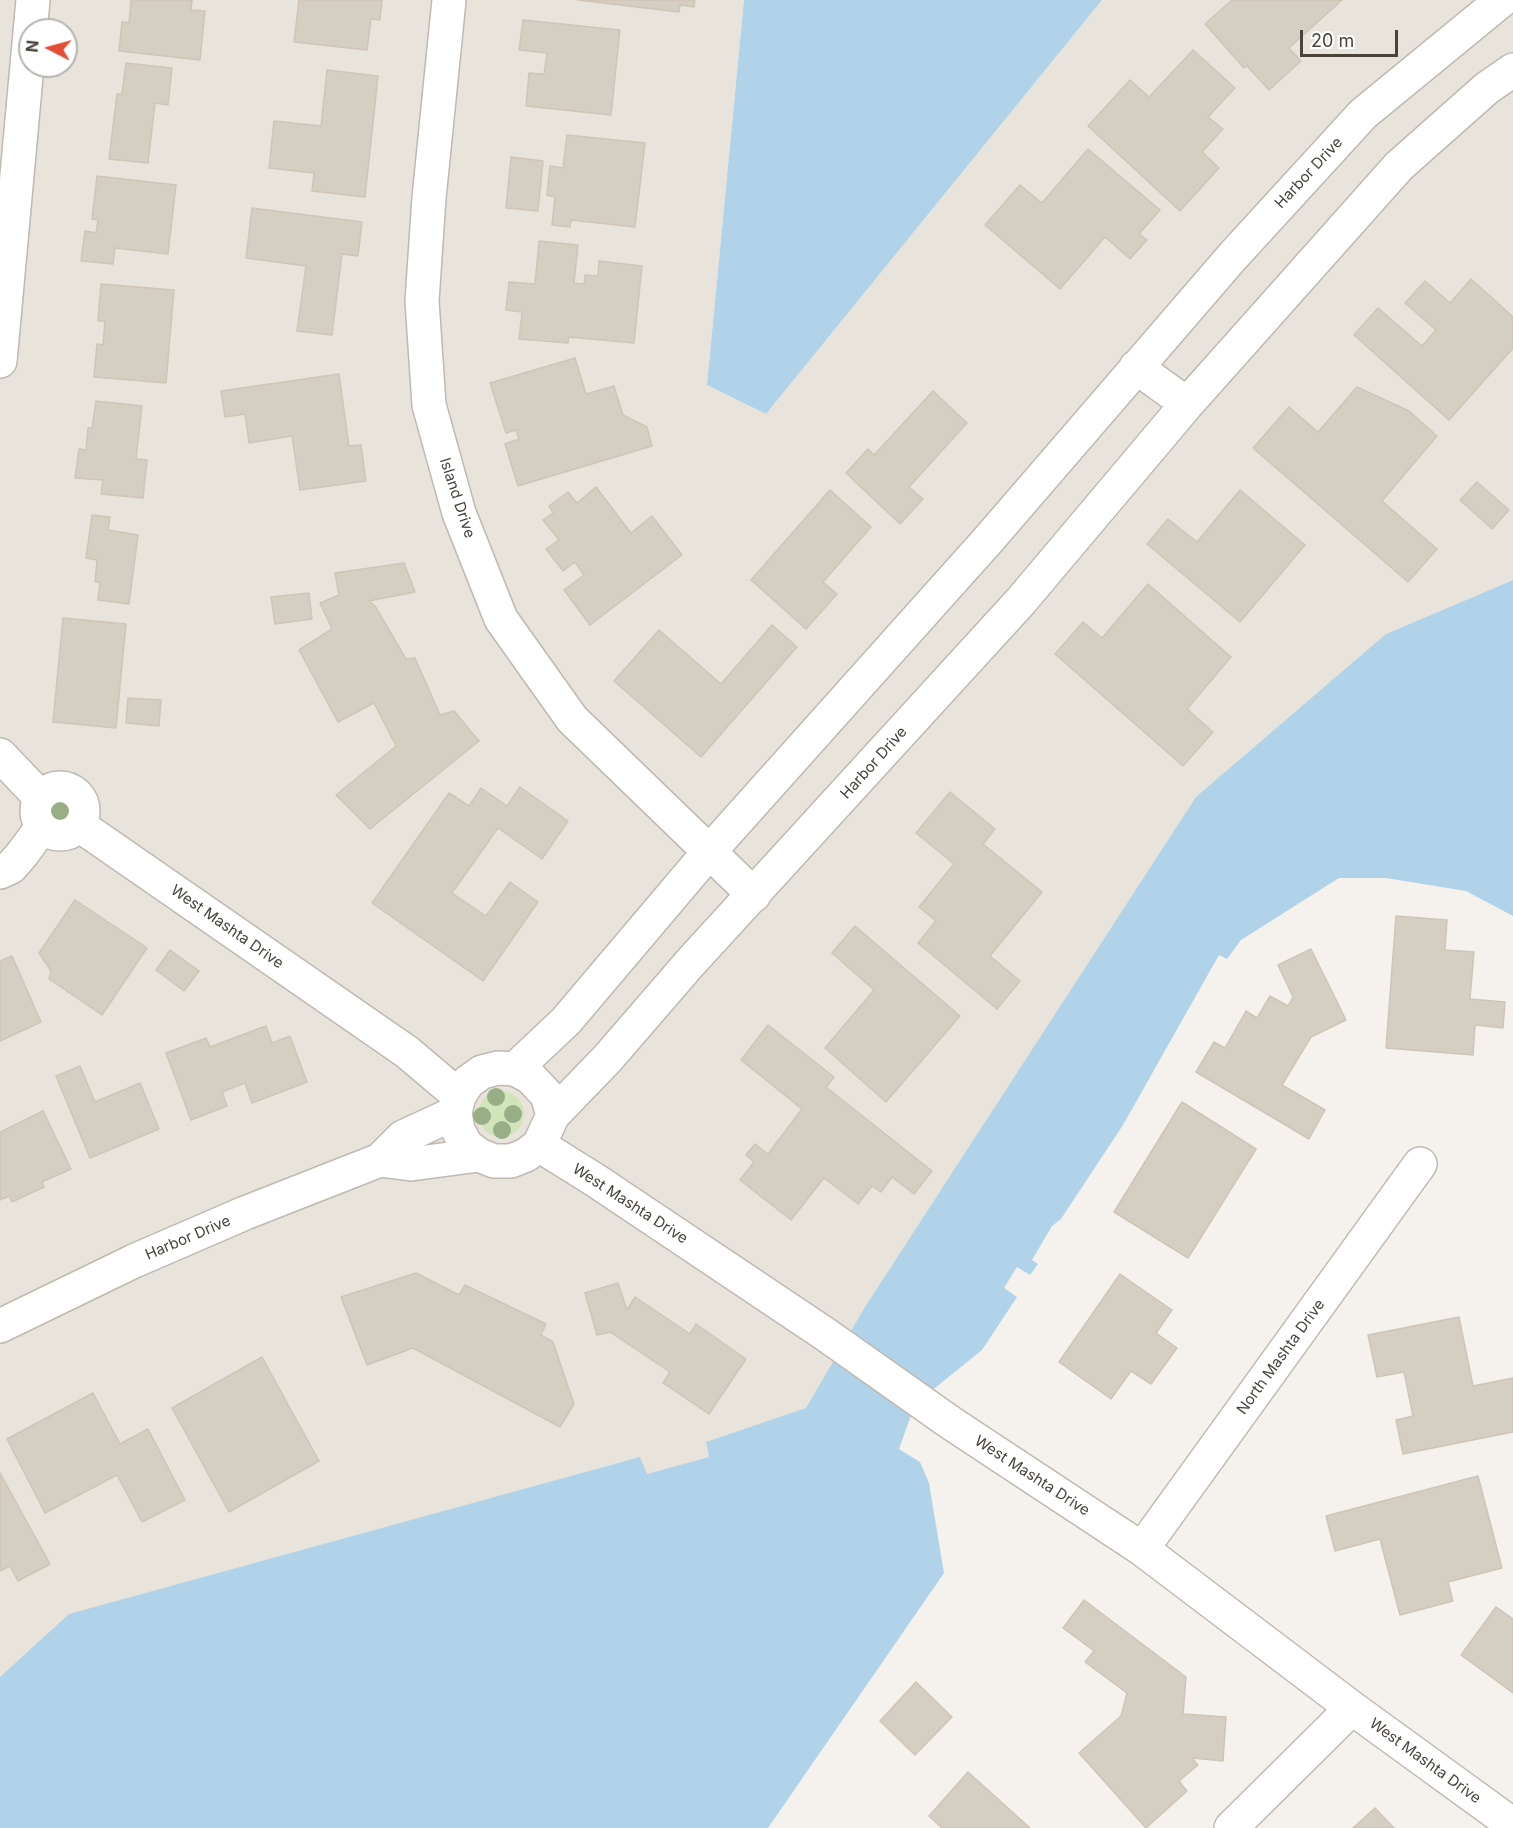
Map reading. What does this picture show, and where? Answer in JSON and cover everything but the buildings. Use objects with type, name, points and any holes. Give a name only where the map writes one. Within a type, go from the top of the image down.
[{"type":"street","points":[[0,361],[33,0]]},
{"type":"street","name":"Island Drive","points":[[449,0],[429,198],[422,301],[429,405],[459,513],[501,619],[572,719],[754,895]]},
{"type":"street","name":"Harbor Drive","points":[[515,1069],[566,1022],[709,852],[989,539],[1233,256],[1364,114],[1502,0]]},
{"type":"street","name":"Harbor Drive","points":[[553,1115],[608,1058],[690,963],[1022,602],[1187,404],[1399,166],[1487,88],[1513,70]]},
{"type":"street","points":[[1136,367],[1187,404]]},
{"type":"street","points":[[0,754],[42,812],[23,853],[11,867],[0,872]]},
{"type":"street","name":"West Mashta Drive","points":[[42,812],[51,833],[62,834],[72,831],[79,825],[407,1052],[457,1105]]},
{"type":"street","points":[[498,1068],[515,1069],[530,1077],[547,1095],[553,1115],[539,1145],[526,1155],[511,1161],[494,1161],[479,1155],[466,1145],[458,1130],[457,1105],[468,1082],[482,1072],[498,1068]]},
{"type":"street","name":"Harbor Drive","points":[[0,1326],[165,1248],[380,1160],[402,1137],[457,1105]]},
{"type":"street","name":"West Mashta Drive","points":[[539,1145],[825,1334],[951,1423],[1142,1549],[1352,1708],[1513,1825]]},
{"type":"street","name":"Harbor Drive","points":[[380,1160],[411,1164],[479,1155]]},
{"type":"street","name":"North Mashta Drive","points":[[1142,1549],[1420,1164]]},
{"type":"street","points":[[1231,1828],[1352,1708]]},
{"type":"shaded area","points":[[0,0],[744,0],[707,385],[766,414],[1102,0],[1513,0],[1513,580],[1386,634],[806,1409],[706,1443],[709,1459],[0,1678]]},
{"type":"green space","points":[[501,1091],[517,1098],[524,1114],[517,1130],[501,1137],[485,1130],[478,1114],[485,1098]]},
{"type":"water","points":[[744,0],[1102,0],[766,414],[707,385]]},
{"type":"water","points":[[1513,580],[1513,916],[1466,891],[1386,878],[1339,878],[1241,940],[1227,959],[1219,955],[1123,1125],[1061,1219],[1052,1226],[1032,1260],[1038,1264],[1030,1275],[1017,1267],[1004,1288],[1017,1297],[982,1350],[915,1404],[899,1449],[920,1462],[929,1483],[944,1573],[768,1828],[0,1828],[0,1677],[69,1614],[640,1457],[647,1474],[709,1457],[706,1442],[806,1408],[865,1307],[1196,797],[1386,634]]}]
